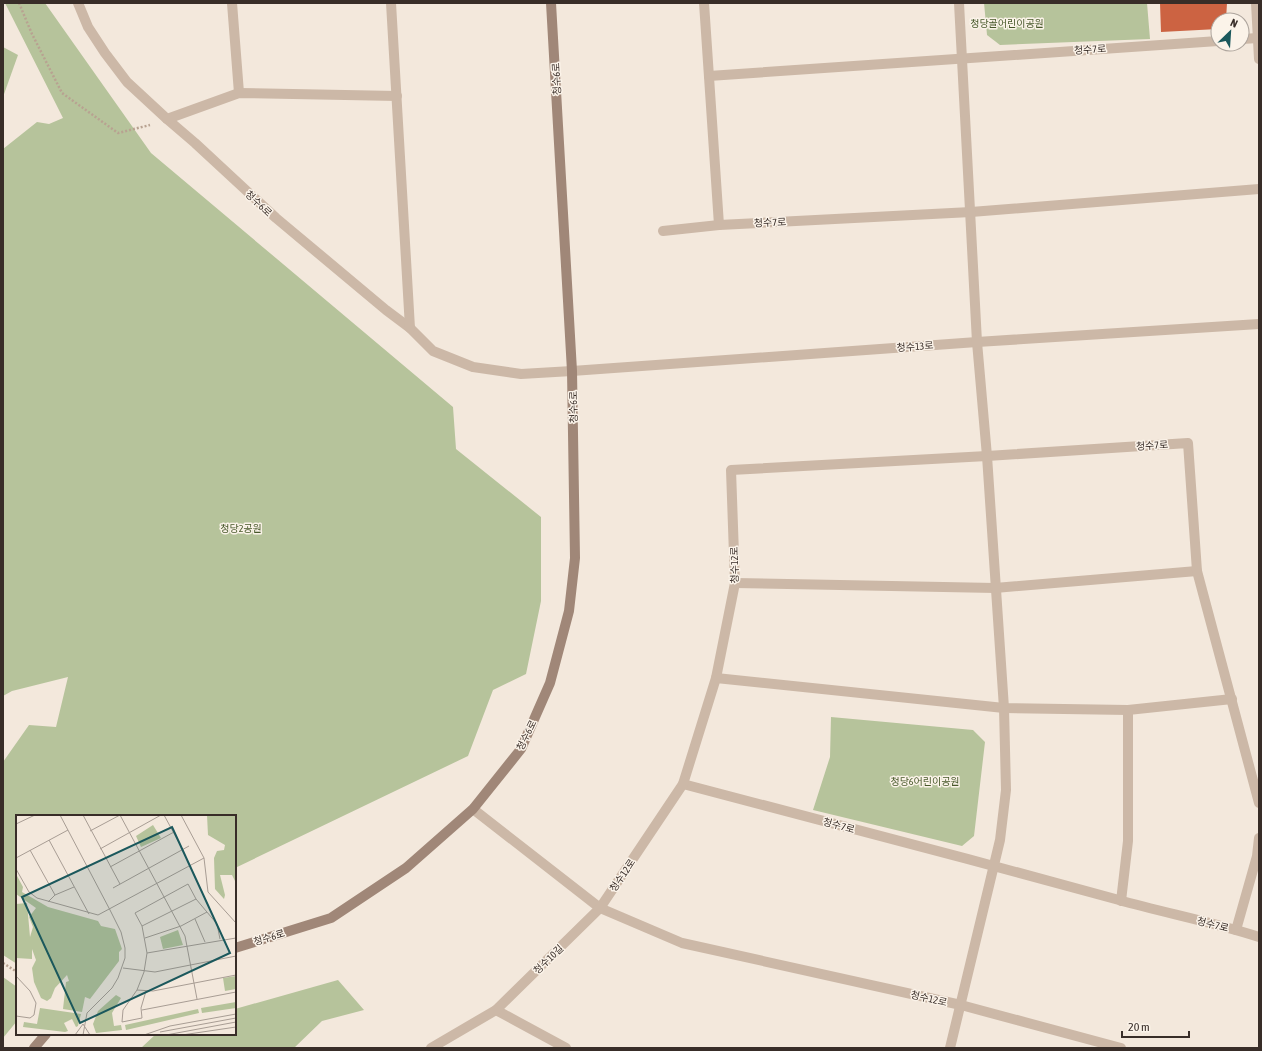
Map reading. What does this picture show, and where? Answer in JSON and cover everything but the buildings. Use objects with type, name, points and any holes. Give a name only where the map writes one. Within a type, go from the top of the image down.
[{"type":"street","name":"청수6로","points":[[78,3],[88,27],[105,54],[127,82],[276,218],[386,310],[410,328],[433,351],[473,367],[521,374],[572,371]]},
{"type":"street","points":[[232,3],[239,93]]},
{"type":"street","points":[[391,3],[410,328]]},
{"type":"street","name":"청수6로","points":[[236,948],[330,918],[406,868],[473,809],[521,749],[550,683],[569,611],[575,558],[572,371],[551,3]]},
{"type":"street","points":[[704,3],[719,225]]},
{"type":"street","points":[[950,1048],[995,865],[1000,840],[1006,790],[1004,708],[988,456],[977,342],[959,3]]},
{"type":"street","points":[[1256,3],[1259,59]]},
{"type":"street","name":"청수7로","points":[[709,76],[1210,41]]},
{"type":"street","points":[[167,119],[239,93],[397,96]]},
{"type":"street","name":"청수7로","points":[[663,231],[719,225],[971,212],[1259,190]]},
{"type":"street","name":"청수13로","points":[[572,371],[977,342],[1259,324]]},
{"type":"street","name":"청수7로","points":[[988,456],[1188,443],[1197,571],[1259,803]]},
{"type":"street","name":"청수12로","points":[[600,908],[683,784],[716,678],[735,583],[731,470],[988,456]]},
{"type":"street","points":[[735,583],[996,588],[1197,571]]},
{"type":"street","points":[[716,678],[1004,708],[1128,710],[1232,699]]},
{"type":"street","points":[[1121,901],[1128,841],[1128,710]]},
{"type":"street","name":"청수7로","points":[[683,784],[995,865],[1121,901],[1236,930],[1257,856],[1259,838]]},
{"type":"street","name":"청수12로","points":[[473,809],[600,908],[682,943],[961,1005],[1121,1048]]},
{"type":"street","name":"청수10길","points":[[431,1048],[496,1010],[600,908]]},
{"type":"street","points":[[1236,930],[1259,937]]},
{"type":"street","points":[[496,1010],[553,1045],[566,1048]]},
{"type":"street","points":[[34,1048],[45,1035]]},
{"type":"path","points":[[19,3],[32,34],[62,93],[118,133],[152,125],[167,119]]},
{"type":"path","points":[[3,963],[16,971]]},
{"type":"green space","name":"청당2공원","points":[[5,3],[45,3],[151,153],[453,407],[456,449],[541,517],[541,601],[526,674],[493,690],[468,756],[236,868],[236,815],[16,815],[16,963],[3,955],[3,762],[29,725],[56,727],[68,677],[12,691],[3,696],[3,149],[37,122],[49,124],[63,118]]},
{"type":"green space","name":"청당골어린이공원","points":[[984,3],[1147,3],[1150,39],[1000,45],[987,35]]},
{"type":"green space","points":[[3,47],[18,55],[3,97]]},
{"type":"green space","name":"청당6어린이공원","points":[[831,717],[973,730],[985,742],[974,836],[962,846],[813,810],[830,757]]},
{"type":"green space","points":[[3,977],[16,986],[16,1022],[3,1038]]},
{"type":"green space","points":[[338,980],[364,1010],[322,1021],[294,1048],[141,1048],[155,1035],[236,1035],[236,1009]]}]
